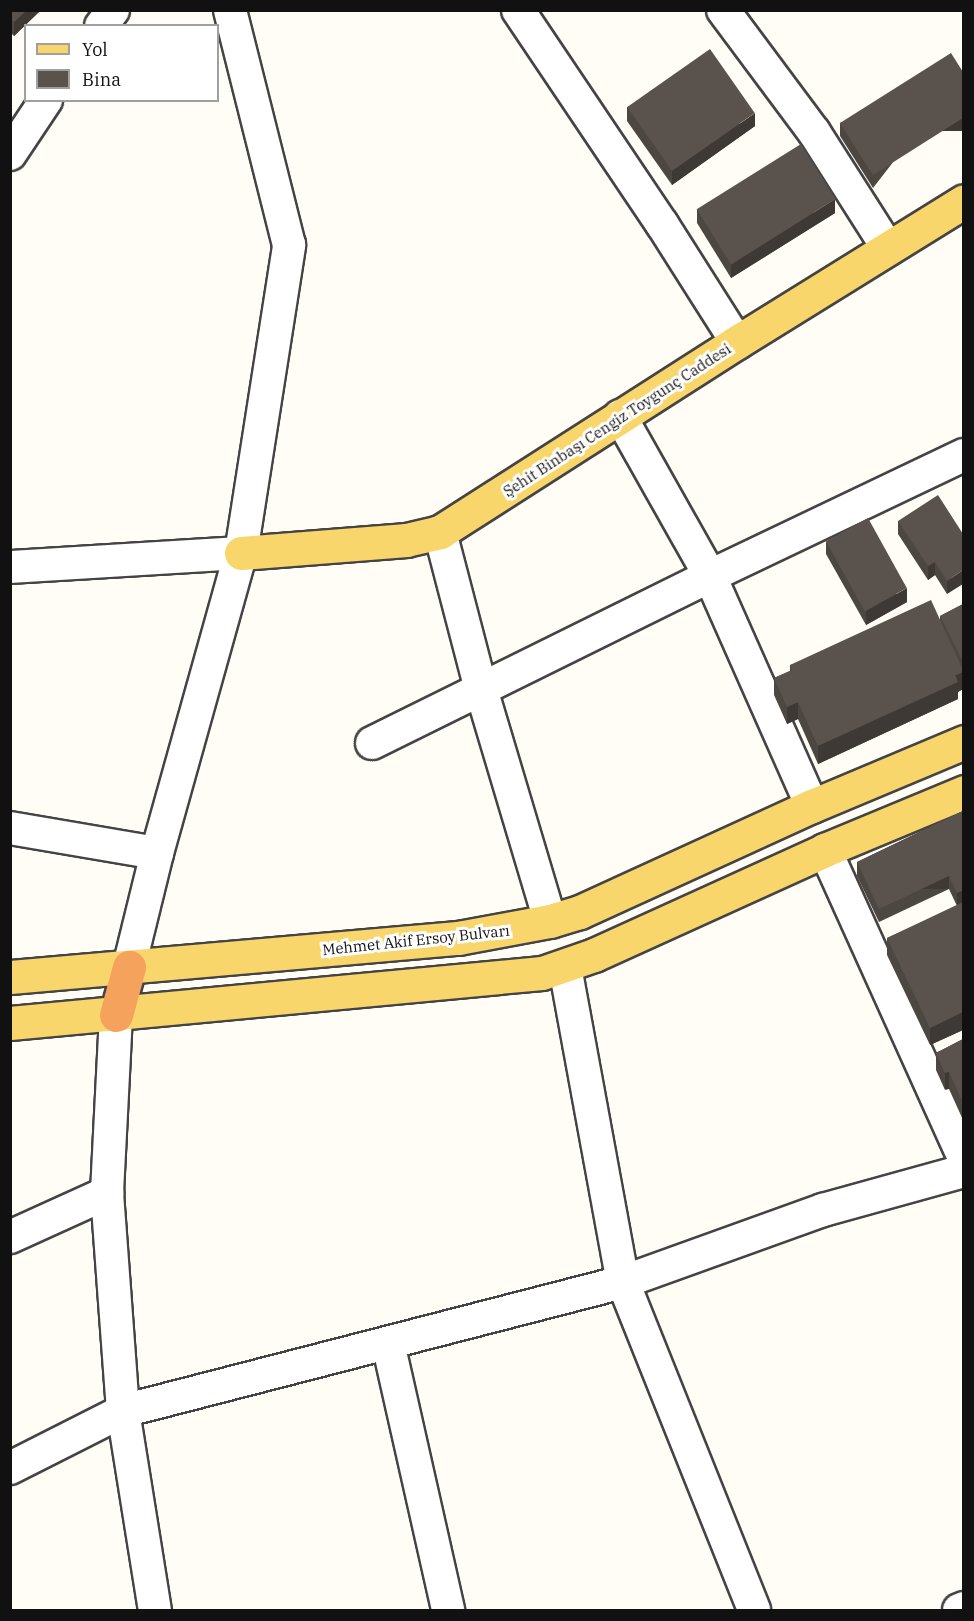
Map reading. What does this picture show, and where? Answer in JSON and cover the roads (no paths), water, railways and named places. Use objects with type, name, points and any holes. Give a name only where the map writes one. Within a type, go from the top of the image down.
[{"type":"highway","points":[[116,1015],[129,967]]},
{"type":"main road","name":"Şehit Binbaşı Cengiz Toygunç Caddesi","points":[[241,553],[406,540],[440,532],[736,342],[963,201]]},
{"type":"main road","name":"Mehmet Akif Ersoy Bulvarı","points":[[10,977],[458,938],[550,921],[580,912],[812,806],[963,742]]},
{"type":"main road","points":[[10,1023],[518,977],[565,967],[825,850],[963,792]]},
{"type":"street","points":[[102,24],[113,10]]},
{"type":"street","points":[[129,967],[157,853],[241,553],[289,245],[230,10]]},
{"type":"street","points":[[518,10],[662,224],[736,342]]},
{"type":"street","points":[[723,10],[814,132],[888,248]]},
{"type":"street","points":[[10,154],[45,102]]},
{"type":"street","points":[[620,416],[711,576],[812,806]]},
{"type":"street","points":[[372,743],[963,455]]},
{"type":"street","points":[[440,532],[481,689],[550,921]]},
{"type":"street","points":[[10,567],[241,553]]},
{"type":"street","points":[[10,828],[157,853]]},
{"type":"street","points":[[825,850],[963,1158]]},
{"type":"street","points":[[565,967],[623,1282],[754,1611]]},
{"type":"street","points":[[116,1015],[107,1194],[123,1411],[155,1611]]},
{"type":"street","points":[[10,1468],[123,1411],[623,1282],[823,1210],[963,1171]]},
{"type":"street","points":[[10,1237],[107,1194]]},
{"type":"street","points":[[388,1343],[448,1611]]},
{"type":"street","points":[[958,1611],[963,1608]]}]
